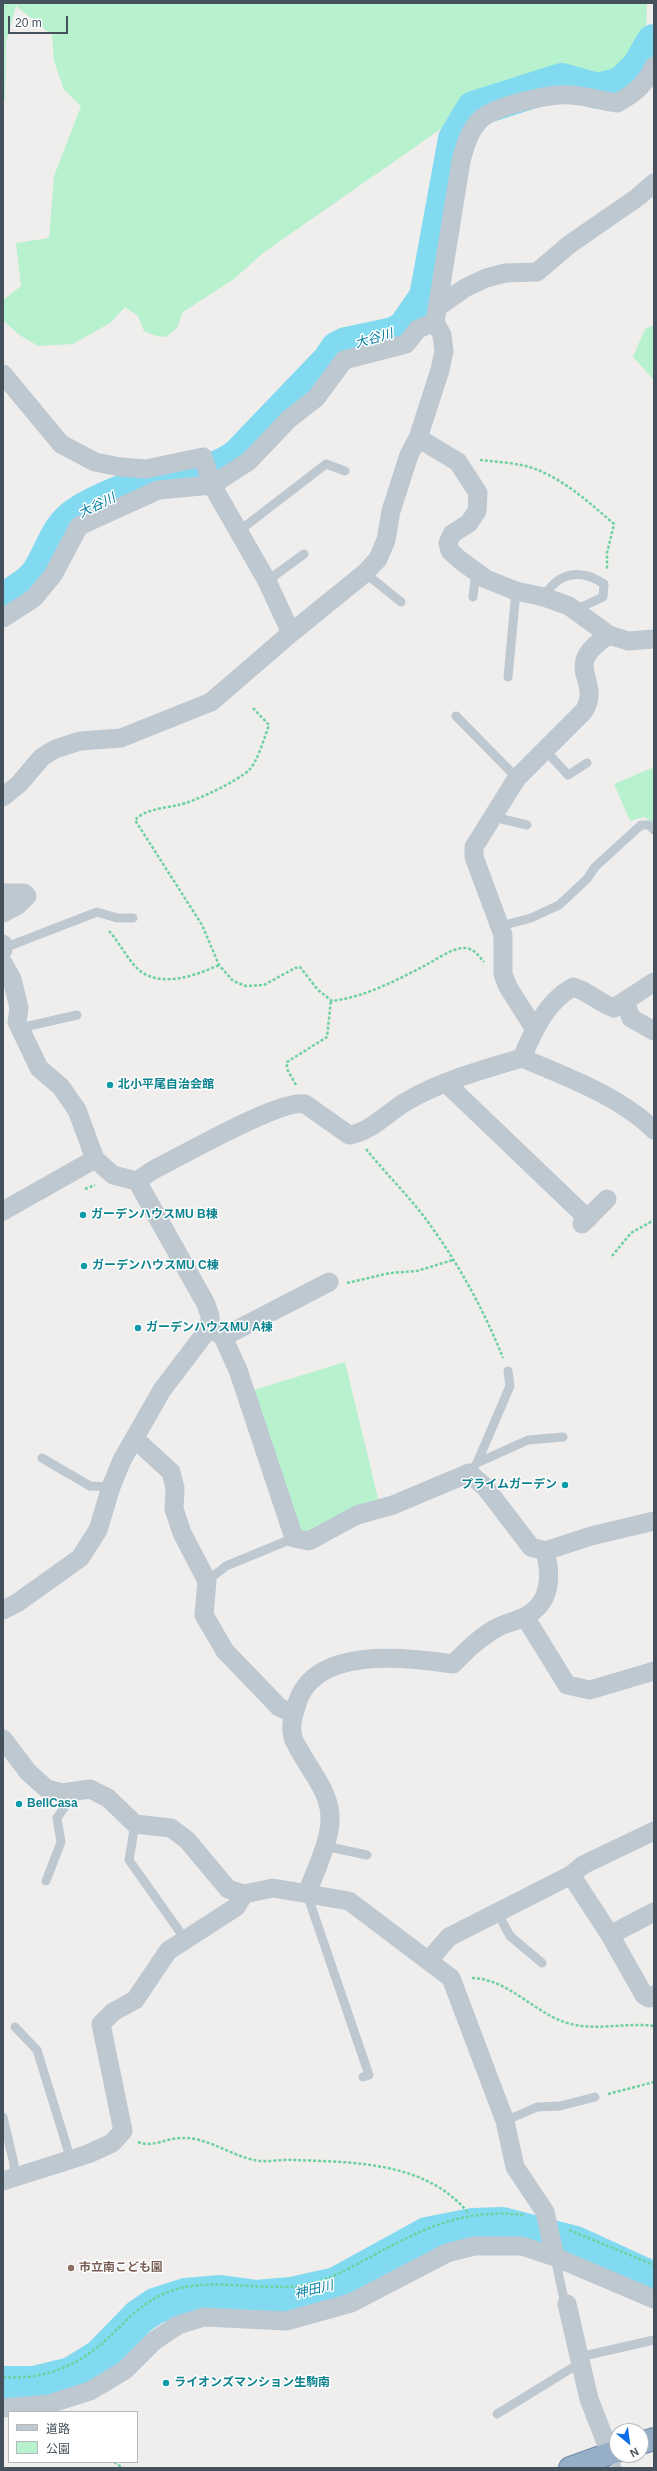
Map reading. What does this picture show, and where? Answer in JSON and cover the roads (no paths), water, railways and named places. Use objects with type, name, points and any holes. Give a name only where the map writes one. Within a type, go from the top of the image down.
[{"type":"highway","points":[[570,2468],[609,2457]]},
{"type":"street","points":[[3,796],[19,784],[42,756],[55,749],[80,741],[121,738],[211,702],[291,633],[365,573],[378,559],[386,540],[390,511],[409,455],[418,438],[444,351],[437,314],[461,161],[467,138],[479,120],[503,108],[546,95],[571,95],[617,102],[638,90],[649,77],[654,66]]},
{"type":"street","points":[[3,618],[34,598],[53,575],[79,526],[158,490],[209,476],[249,461],[289,419],[316,398],[344,360],[406,344],[418,330],[465,288],[486,278],[505,273],[537,272],[570,244],[638,197],[654,183]]},
{"type":"street","points":[[3,374],[61,444],[89,459],[120,467],[146,468],[203,457],[209,476],[267,582],[291,633]]},
{"type":"street","points":[[418,438],[458,462],[478,493],[477,511],[468,523],[452,534],[448,543],[450,551],[486,579],[516,591],[544,597],[575,610],[609,635],[628,641],[654,639]]},
{"type":"street","points":[[534,1028],[508,987],[503,974],[503,935],[501,926],[474,858],[474,847],[517,778],[584,711],[589,703],[590,692],[585,679],[584,660],[591,647],[609,635]]},
{"type":"street","points":[[3,893],[24,893],[27,896],[18,905],[3,913]]},
{"type":"street","points":[[3,952],[12,979],[19,1008],[13,1026],[39,1068],[61,1087],[77,1110],[95,1159],[113,1175],[137,1181],[206,1304],[216,1332],[238,1370],[294,1538],[309,1541],[357,1515],[393,1505],[473,1468],[485,1487],[530,1547],[545,1551],[591,1536],[654,1521]]},
{"type":"street","points":[[522,1058],[534,1028],[563,992],[573,987],[582,989],[603,1004],[614,1008],[654,982]]},
{"type":"street","points":[[624,1001],[632,1018],[654,1031]]},
{"type":"street","points":[[137,1181],[153,1170],[271,1111],[299,1102],[305,1104],[349,1135],[360,1134],[407,1101],[474,1072],[522,1058],[588,1087],[644,1120],[654,1130]]},
{"type":"street","points":[[447,1084],[585,1222],[607,1199]]},
{"type":"street","points":[[3,1211],[95,1159]]},
{"type":"street","points":[[3,1610],[17,1603],[80,1558],[98,1530],[111,1487],[122,1460],[162,1390],[216,1332],[329,1282]]},
{"type":"street","points":[[134,1439],[171,1472],[176,1488],[174,1508],[182,1533],[207,1581],[204,1615],[225,1651],[279,1707],[294,1714]]},
{"type":"street","points":[[307,1894],[325,1842],[330,1815],[325,1793],[293,1738],[291,1724],[298,1696],[313,1679],[332,1666],[383,1658],[426,1660],[453,1664],[473,1644],[494,1629],[525,1617],[539,1606],[548,1591],[549,1568],[545,1551]]},
{"type":"street","points":[[525,1617],[567,1685],[590,1690],[654,1671]]},
{"type":"street","points":[[3,1739],[28,1772],[48,1789],[62,1793],[75,1792],[90,1788],[108,1798],[135,1824],[171,1828],[187,1840],[228,1889],[244,1894],[273,1888],[349,1901],[451,1978],[505,2121],[515,2167],[539,2202],[549,2222],[555,2257]]},
{"type":"street","points":[[429,1960],[449,1937],[571,1875],[583,1865],[654,1831]]},
{"type":"street","points":[[571,1875],[610,1935],[644,1995],[649,1998],[654,1995]]},
{"type":"street","points":[[9,2180],[71,2160],[112,2143],[123,2131],[101,2024],[113,2012],[135,2000],[168,1951],[236,1907],[244,1894]]},
{"type":"street","points":[[610,1935],[654,1912]]},
{"type":"street","points":[[3,2408],[49,2404],[90,2392],[125,2370],[154,2341],[178,2325],[204,2317],[286,2321],[351,2303],[447,2252],[474,2246],[522,2246],[555,2257],[654,2298]]},
{"type":"street","points":[[567,2304],[589,2399],[609,2445]]},
{"type":"lane","points":[[239,531],[326,464],[346,471]]},
{"type":"lane","points":[[267,582],[304,554]]},
{"type":"lane","points":[[473,597],[476,572]]},
{"type":"lane","points":[[365,573],[401,602]]},
{"type":"lane","points":[[544,597],[550,586],[560,578],[568,576],[575,575],[593,577],[604,584],[603,597],[575,610]]},
{"type":"lane","points":[[508,677],[516,591]]},
{"type":"lane","points":[[456,716],[517,778]]},
{"type":"lane","points":[[545,750],[568,775],[588,763]]},
{"type":"lane","points":[[495,813],[502,819],[527,825]]},
{"type":"lane","points":[[501,926],[531,918],[559,906],[587,879],[595,867],[641,825],[649,825],[654,830]]},
{"type":"lane","points":[[3,952],[97,912],[117,918],[133,918]]},
{"type":"lane","points":[[13,1026],[77,1015]]},
{"type":"lane","points":[[473,1468],[510,1386],[508,1370]]},
{"type":"lane","points":[[473,1468],[528,1440],[563,1437]]},
{"type":"lane","points":[[42,1458],[90,1486],[111,1487]]},
{"type":"lane","points":[[207,1581],[226,1566],[294,1538]]},
{"type":"lane","points":[[46,1881],[61,1842],[57,1818],[75,1792]]},
{"type":"lane","points":[[135,1824],[130,1860],[185,1939]]},
{"type":"lane","points":[[325,1842],[334,1848],[367,1855]]},
{"type":"lane","points":[[307,1894],[369,2075],[363,2077]]},
{"type":"lane","points":[[497,1912],[510,1936],[542,1963]]},
{"type":"lane","points":[[15,2027],[37,2050],[71,2160]]},
{"type":"lane","points":[[505,2121],[537,2107],[560,2106],[595,2097]]},
{"type":"lane","points":[[3,2117],[14,2164],[9,2180]]},
{"type":"lane","points":[[555,2257],[564,2300],[567,2304]]},
{"type":"lane","points":[[497,2414],[579,2360],[654,2340]]},
{"type":"waterway","name":"大谷川","points":[[3,601],[36,577],[44,566],[64,527],[77,515],[116,495],[139,487],[158,481],[200,474],[228,463],[238,457],[330,361],[338,349],[346,345],[393,335],[405,329],[427,297],[456,139],[474,109],[562,81],[598,91],[621,85],[639,68],[654,42]]},
{"type":"waterway","name":"神田川","points":[[3,2384],[34,2384],[71,2375],[100,2357],[139,2317],[155,2306],[186,2296],[221,2293],[256,2298],[291,2295],[336,2285],[427,2235],[473,2226],[502,2225],[575,2244],[654,2280]]},
{"type":"place","name":"北小平尾自治会館","points":[[110,1085]]},
{"type":"place","name":"ガーデンハウスMU B棟","points":[[83,1215]]},
{"type":"place","name":"ガーデンハウスMU C棟","points":[[84,1266]]},
{"type":"place","name":"ガーデンハウスMU A棟","points":[[138,1328]]},
{"type":"place","name":"プライムガーデン","points":[[565,1485]]},
{"type":"place","name":"BellCasa","points":[[19,1804]]},
{"type":"place","name":"市立南こども園","points":[[71,2268]]},
{"type":"place","name":"ライオンズマンション生駒南","points":[[166,2383]]}]
